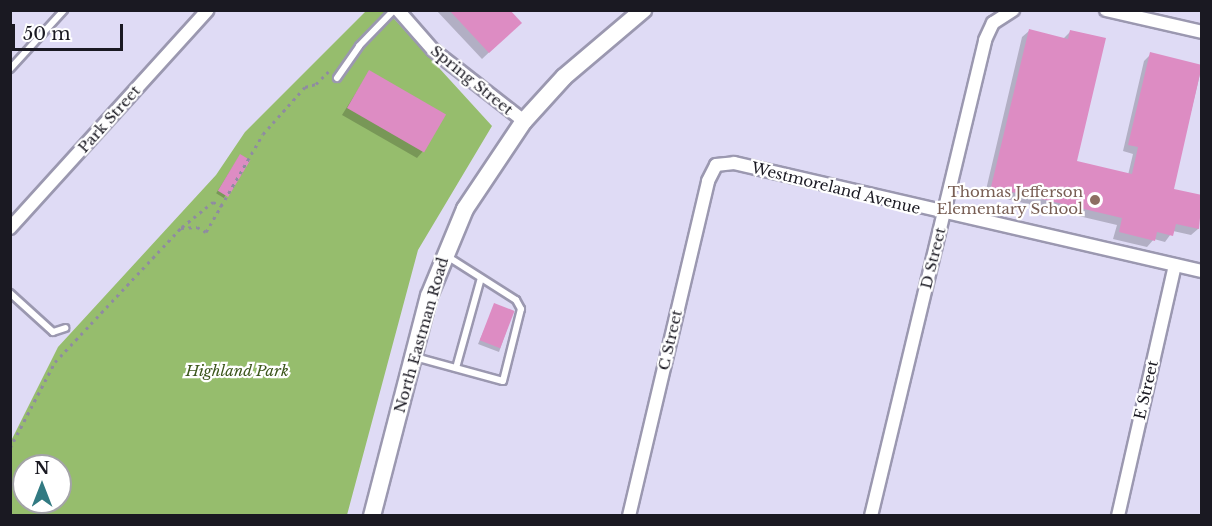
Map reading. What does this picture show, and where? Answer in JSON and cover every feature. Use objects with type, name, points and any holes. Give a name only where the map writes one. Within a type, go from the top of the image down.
[{"type":"main road","name":"North Eastman Road","points":[[374,515],[412,356],[444,254],[485,176],[524,121],[564,77],[644,10]]},
{"type":"street","name":"Park Street","points":[[10,228],[208,10]]},
{"type":"street","name":"Spring Street","points":[[396,10],[433,50],[524,121]]},
{"type":"street","points":[[1106,10],[1202,32]]},
{"type":"street","name":"D Street","points":[[870,516],[985,40],[993,23],[1012,11]]},
{"type":"street","name":"Westmoreland Avenue","points":[[716,165],[734,163],[944,215],[1202,271]]},
{"type":"street","name":"C Street","points":[[629,516],[708,181],[716,165]]},
{"type":"street","name":"E Street","points":[[1118,516],[1175,265]]},
{"type":"lane","points":[[10,69],[64,10]]},
{"type":"lane","points":[[337,78],[344,67],[396,10]]},
{"type":"lane","points":[[412,356],[503,381],[521,309],[516,300],[444,254]]},
{"type":"lane","points":[[456,368],[481,278]]},
{"type":"lane","points":[[10,293],[53,332],[65,328]]},
{"type":"path","points":[[181,228],[197,226],[206,232],[263,134],[305,87],[316,84],[338,63],[344,67]]},
{"type":"path","points":[[10,448],[55,362],[181,228],[213,202],[222,206]]},
{"type":"green space","name":"Highland Park","points":[[366,11],[387,11],[492,126],[418,250],[347,515],[11,515],[10,443],[58,347],[216,175],[245,132]]},
{"type":"building","points":[[449,10],[510,10],[522,23],[489,53]]},
{"type":"building","points":[[1029,29],[1068,39],[1070,30],[1106,38],[1077,161],[1132,174],[1138,147],[1128,145],[1150,52],[1202,65],[1174,189],[1202,195],[1199,229],[1176,224],[1173,236],[1157,232],[1155,241],[1119,232],[1122,218],[991,187]]},
{"type":"building","points":[[369,70],[446,114],[424,153],[347,108]]},
{"type":"building","points":[[240,154],[250,160],[228,197],[218,191]]},
{"type":"building","points":[[494,303],[515,311],[500,348],[480,340]]},
{"type":"place","name":"Thomas Jefferson Elementary School","points":[[1095,200]]}]
